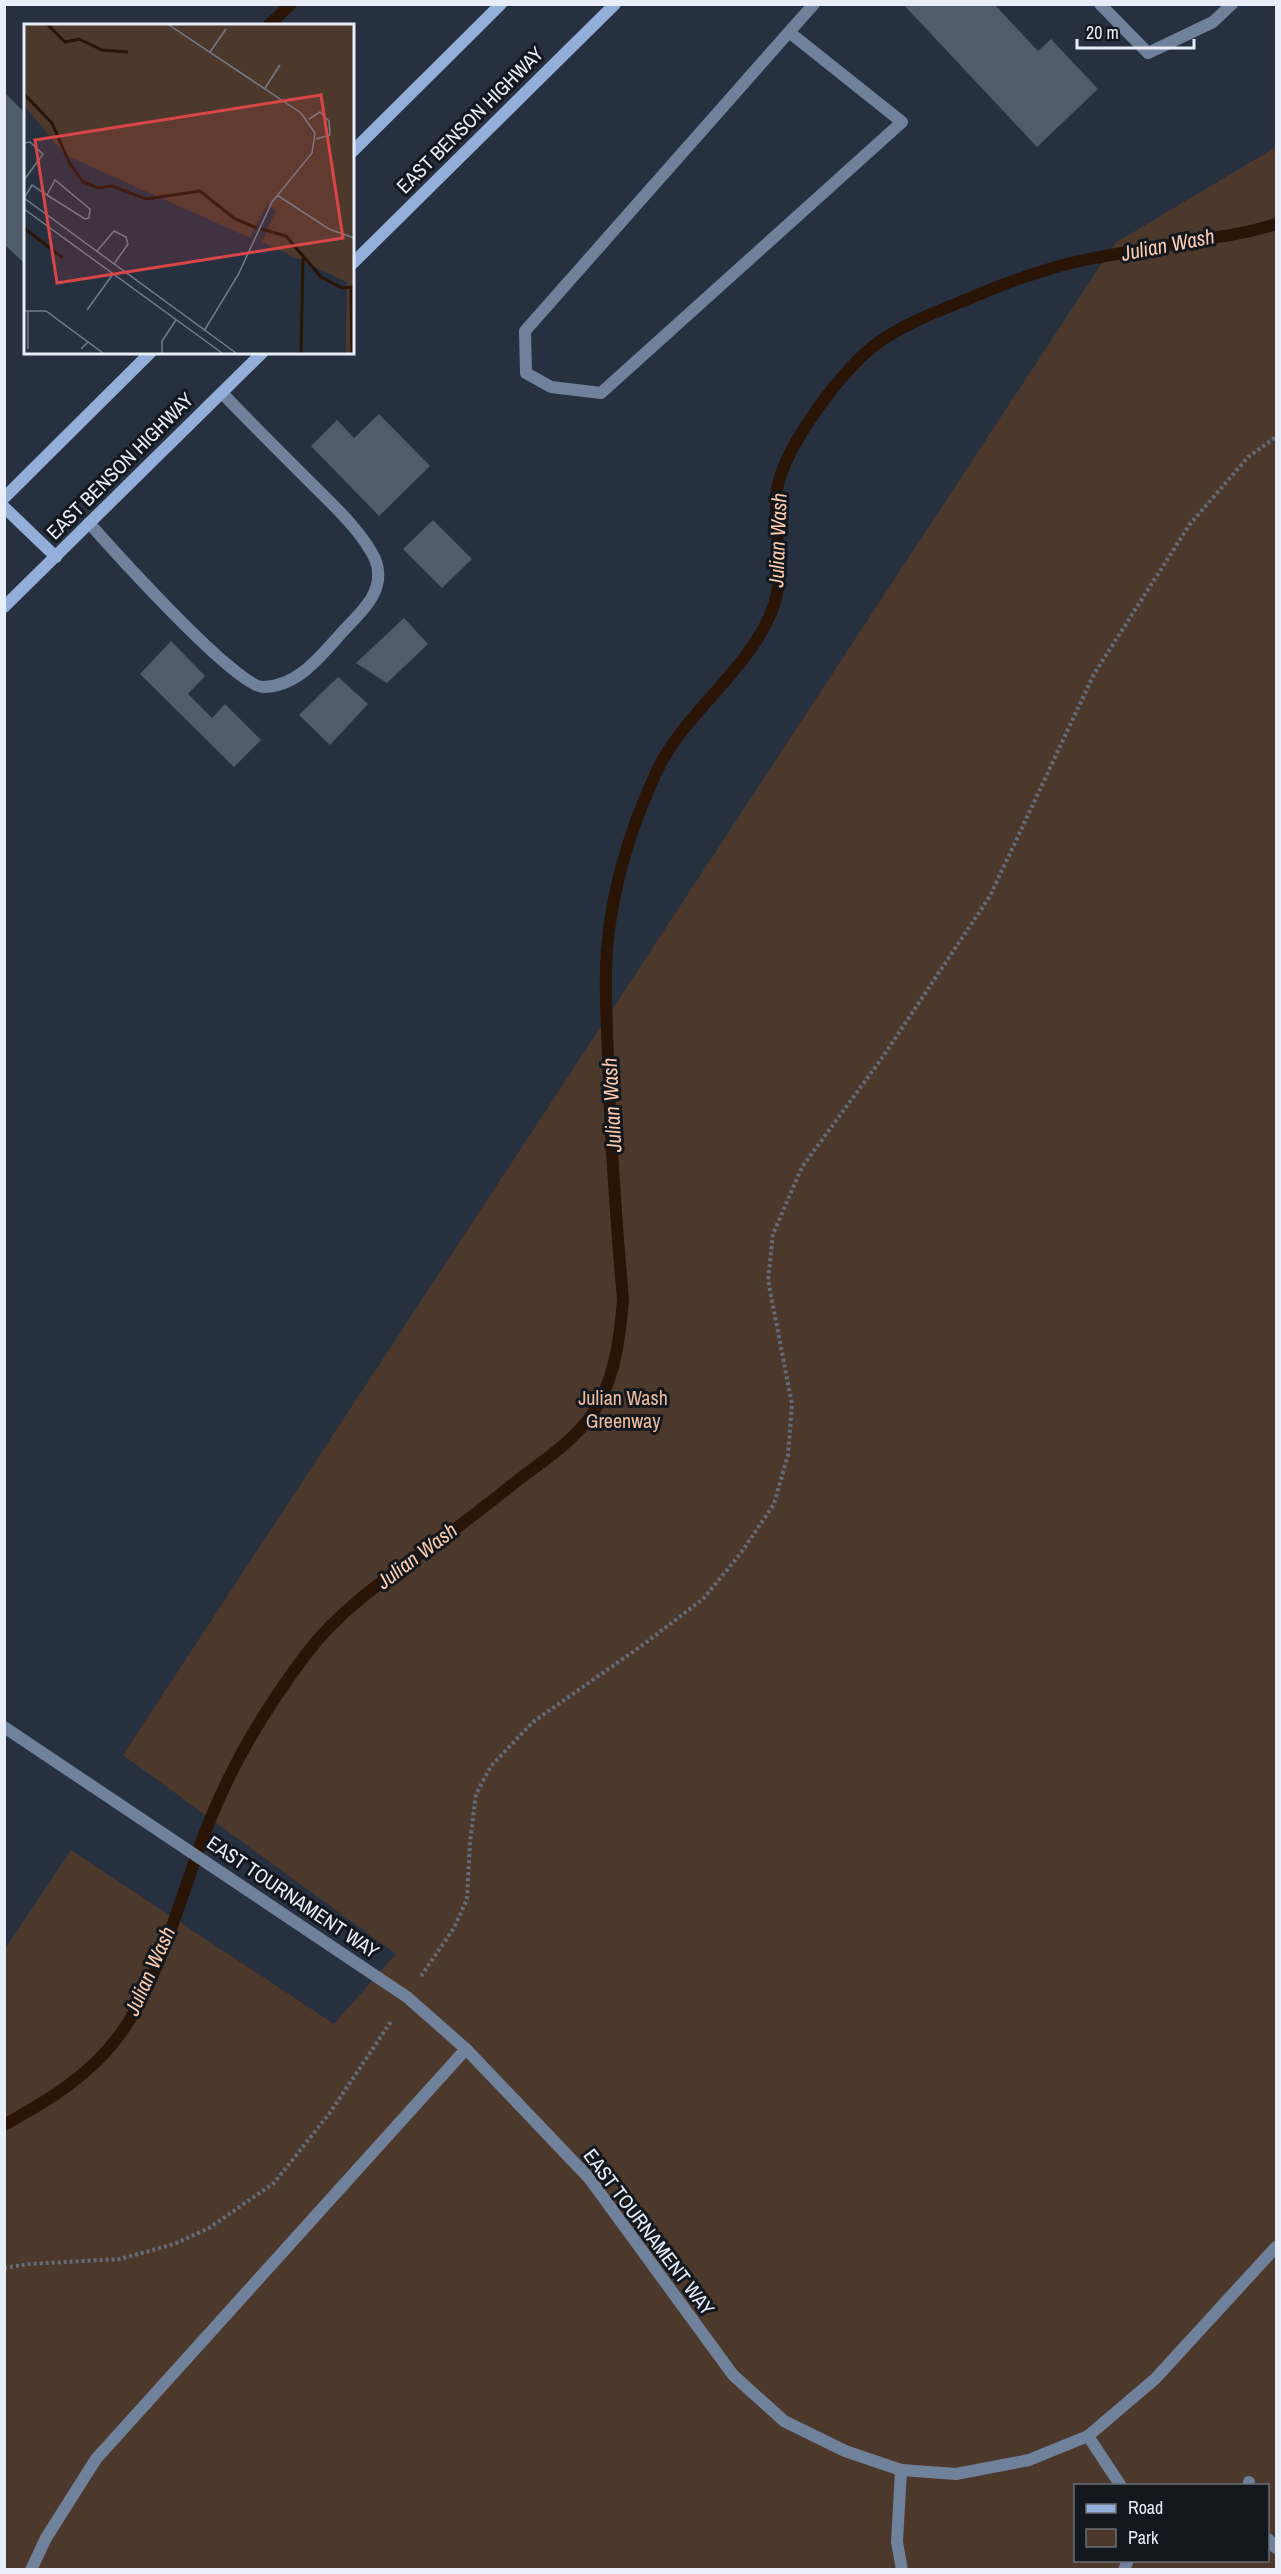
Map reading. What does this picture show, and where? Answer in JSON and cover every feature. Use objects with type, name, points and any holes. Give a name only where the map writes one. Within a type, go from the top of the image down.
[{"type":"main road","points":[[354,150],[501,4]]},
{"type":"main road","name":"EAST BENSON HIGHWAY","points":[[354,262],[615,4]]},
{"type":"main road","points":[[4,498],[149,354]]},
{"type":"main road","name":"EAST BENSON HIGHWAY","points":[[4,607],[261,354]]},
{"type":"main road","points":[[4,507],[56,557]]},
{"type":"street","points":[[789,33],[902,122],[601,393],[551,387],[526,373],[525,331],[814,4]]},
{"type":"street","points":[[1100,4],[1148,53],[1213,22],[1232,4]]},
{"type":"street","points":[[89,524],[134,573],[244,679],[260,687],[273,686],[286,682],[306,670],[370,603],[377,587],[379,573],[374,558],[345,517],[222,393]]},
{"type":"street","name":"EAST TOURNAMENT WAY","points":[[4,1727],[407,1997],[466,2049],[589,2178],[733,2375],[784,2421],[845,2451],[901,2470],[956,2474],[1029,2460],[1088,2436],[1155,2379],[1276,2247]]},
{"type":"street","points":[[31,2570],[46,2538],[96,2459],[466,2049]]},
{"type":"street","points":[[1088,2436],[1120,2484]]},
{"type":"street","points":[[901,2470],[897,2542],[902,2570]]},
{"type":"path","points":[[4,2268],[29,2264],[120,2259],[174,2244],[209,2228],[274,2183],[329,2114],[454,1928],[467,1899],[470,1842],[476,1794],[491,1766],[532,1722],[644,1644],[703,1599],[741,1553],[774,1504],[788,1455],[792,1404],[768,1280],[773,1234],[802,1167],[882,1058],[990,896],[1094,674],[1190,524],[1248,457],[1276,437]]},
{"type":"green space","name":"Julian Wash Greenway","points":[[1276,147],[1276,2569],[5,2570],[5,1949],[71,1850],[334,2024],[396,1954],[123,1755],[1115,243]]},
{"type":"building","points":[[903,4],[994,4],[1038,51],[1051,39],[1098,89],[1037,147]]},
{"type":"building","points":[[4,92],[24,112],[24,263],[4,244]]},
{"type":"building","points":[[379,414],[430,466],[379,516],[311,446],[337,420],[354,438]]},
{"type":"building","points":[[433,520],[472,559],[442,588],[403,549]]},
{"type":"building","points":[[404,618],[428,644],[387,683],[356,663]]},
{"type":"building","points":[[171,641],[205,676],[188,694],[212,718],[225,704],[261,740],[234,767],[140,674]]},
{"type":"building","points":[[338,677],[368,704],[330,745],[299,715]]},
{"type":"waterway","points":[[270,24],[291,4]]},
{"type":"waterway","name":"Julian Wash","points":[[4,2125],[53,2096],[83,2074],[121,2033],[148,1987],[159,1961],[206,1830],[226,1783],[263,1716],[320,1637],[367,1593],[565,1444],[584,1425],[605,1391],[616,1353],[623,1300],[612,1149],[606,990],[606,963],[613,904],[638,815],[667,752],[681,732],[746,656],[771,613],[779,582],[777,490],[791,453],[817,409],[849,369],[879,342],[917,320],[988,290],[1071,263],[1236,234],[1276,224]]}]
